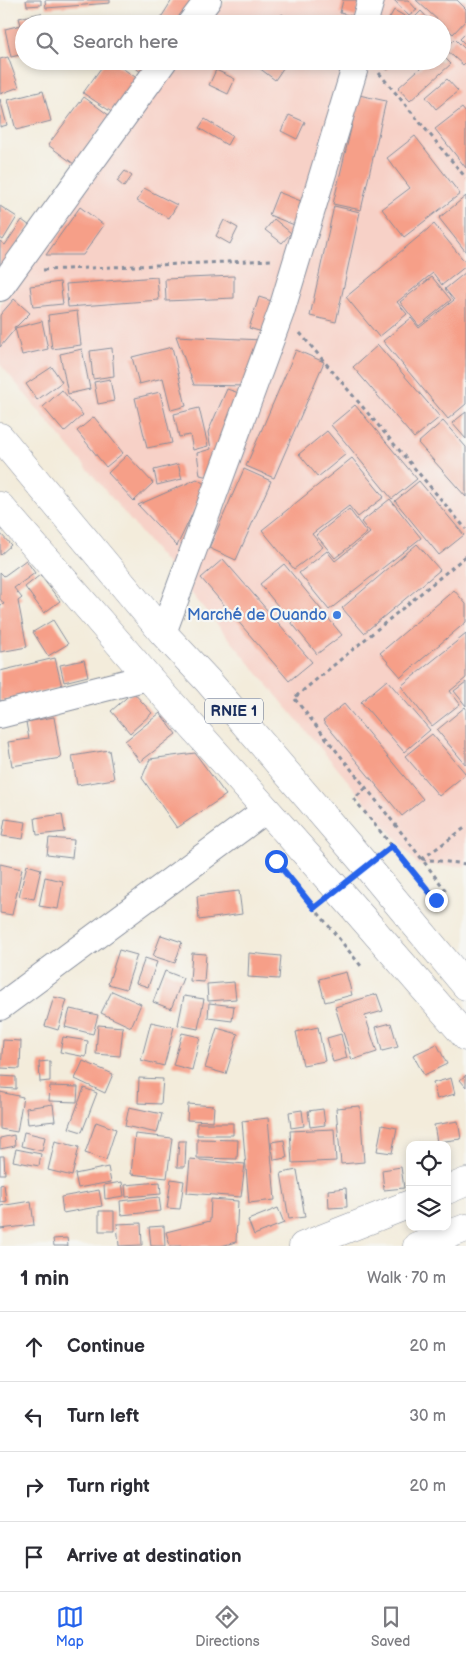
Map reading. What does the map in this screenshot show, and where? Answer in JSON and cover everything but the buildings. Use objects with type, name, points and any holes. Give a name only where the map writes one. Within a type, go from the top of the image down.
[{"type":"main road","name":"RNIE 1","points":[[0,437],[163,633],[215,688],[370,869],[466,986]]},
{"type":"main road","name":"RNIE 1","points":[[0,506],[466,1038]]},
{"type":"main road","points":[[451,1188],[466,1182]]},
{"type":"main road","points":[[302,1246],[406,1206]]},
{"type":"main road","points":[[417,1246],[466,1228]]},
{"type":"street","points":[[197,15],[208,0]]},
{"type":"street","points":[[367,15],[371,0]]},
{"type":"street","points":[[6,279],[157,70]]},
{"type":"street","points":[[163,633],[281,312],[297,259],[364,70]]},
{"type":"street","points":[[0,715],[148,677]]},
{"type":"street","points":[[0,1007],[266,810]]},
{"type":"path","points":[[370,70],[466,178]]},
{"type":"path","points":[[6,279],[297,259]]},
{"type":"path","points":[[281,312],[466,528]]},
{"type":"path","points":[[366,788],[354,799],[436,900],[446,891],[422,859],[366,788],[294,698],[466,556]]},
{"type":"path","points":[[422,859],[466,827]]},
{"type":"path","points":[[314,908],[392,846]]},
{"type":"path","points":[[422,859],[466,864]]},
{"type":"path","points":[[276,861],[361,966]]},
{"type":"shaded area","name":"Marché de Ouando","points":[[226,0],[466,0],[466,866],[418,865],[0,364],[0,305],[173,70],[451,70],[451,15],[215,15]]},
{"type":"place","name":"Marché de Ouando","points":[[337,615]]},
{"type":"route","points":[[276,861],[314,908],[392,846],[436,900]]}]
